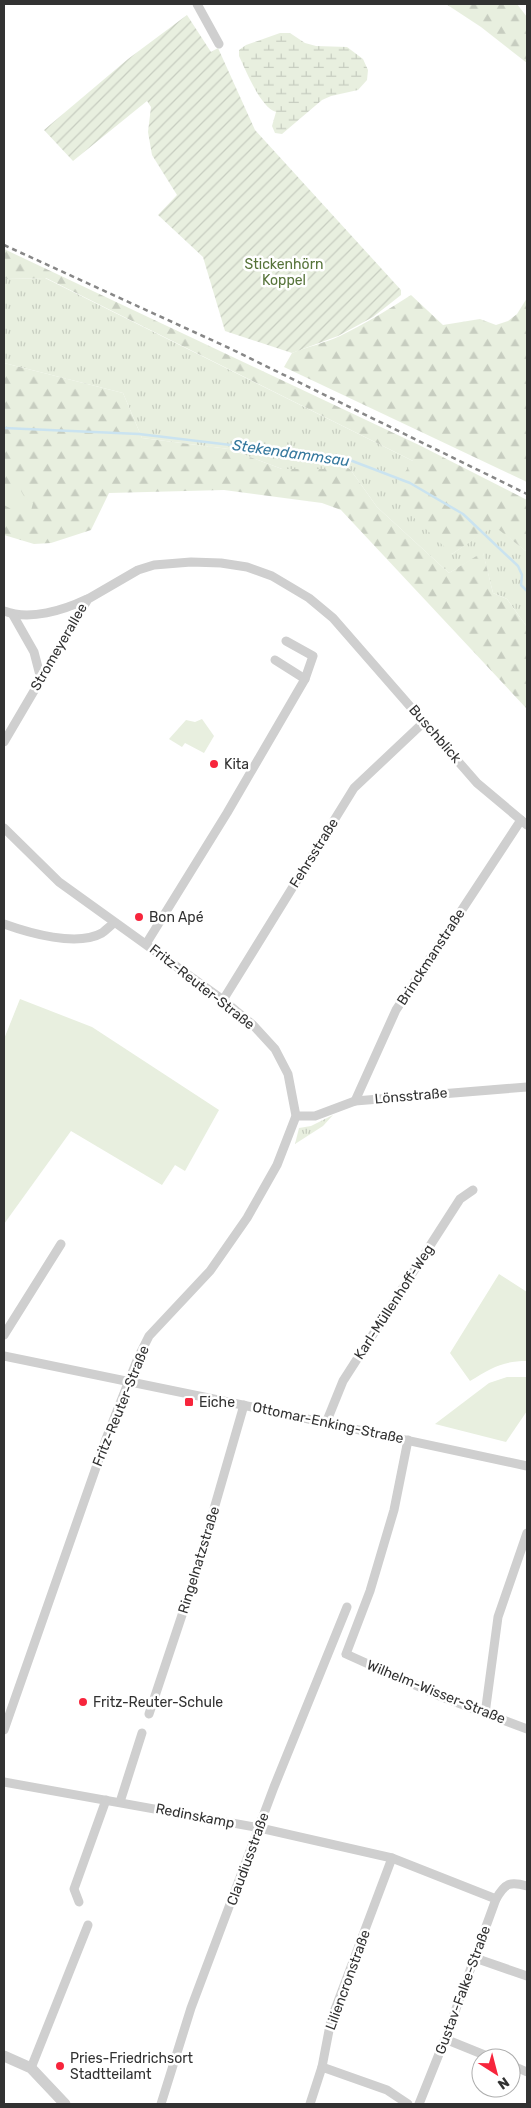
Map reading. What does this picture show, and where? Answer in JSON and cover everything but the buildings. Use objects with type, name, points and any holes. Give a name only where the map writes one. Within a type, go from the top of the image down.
[{"type":"street","points":[[197,4],[219,44]]},
{"type":"street","name":"Stromeyerallee","points":[[4,742],[88,599],[138,570],[154,565],[221,562],[247,566],[272,576],[309,598],[333,618],[349,636]]},
{"type":"street","points":[[4,611],[13,615],[42,613],[67,609],[88,599]]},
{"type":"street","points":[[13,615],[34,652],[41,679]]},
{"type":"street","name":"Buschblick","points":[[349,636],[477,783],[524,822]]},
{"type":"street","points":[[146,944],[306,679],[313,656],[286,641]]},
{"type":"street","points":[[275,660],[306,679]]},
{"type":"street","name":"Fehrsstraße","points":[[223,1000],[354,788],[424,722]]},
{"type":"street","name":"Brinckmanstraße","points":[[355,1101],[396,1010],[524,822]]},
{"type":"street","name":"Fritz-Reuter-Straße","points":[[4,828],[59,882],[223,1000],[253,1025],[275,1049],[288,1074],[296,1116],[277,1165],[246,1218],[210,1271],[149,1336],[128,1381],[47,1603],[4,1730]]},
{"type":"street","points":[[4,924],[18,929],[64,938],[84,938],[102,933],[114,923]]},
{"type":"street","name":"Lönsstraße","points":[[296,1116],[315,1116],[355,1101],[527,1087]]},
{"type":"street","name":"Karl-Müllenhoff-Weg","points":[[326,1423],[344,1381],[460,1199],[473,1190]]},
{"type":"street","points":[[4,1335],[61,1244]]},
{"type":"street","name":"Ottomar-Enking-Straße","points":[[4,1356],[527,1466]]},
{"type":"street","name":"Ringelnatzstraße","points":[[149,1714],[192,1585],[244,1405]]},
{"type":"street","points":[[342,1617],[357,1624],[370,1591],[394,1510],[408,1440]]},
{"type":"street","points":[[485,1714],[498,1617],[527,1534]]},
{"type":"street","name":"Claudiusstraße","points":[[161,2104],[191,2008],[274,1787],[347,1607]]},
{"type":"street","name":"Wilhelm-Wisser-Straße","points":[[357,1624],[346,1654],[437,1695],[527,1729]]},
{"type":"street","points":[[120,1802],[142,1733]]},
{"type":"street","name":"Redinskamp","points":[[4,1782],[260,1828],[392,1858],[496,1899]]},
{"type":"street","points":[[79,1902],[74,1889],[106,1800]]},
{"type":"street","name":"Liliencronstraße","points":[[310,2104],[322,2066],[331,2020],[392,1858]]},
{"type":"street","name":"Gustav-Falke-Straße","points":[[419,2104],[496,1899],[502,1888],[515,1883],[527,1886]]},
{"type":"street","points":[[30,2068],[88,1925]]},
{"type":"street","points":[[475,1958],[527,1976]]},
{"type":"street","points":[[445,2039],[471,2050]]},
{"type":"street","points":[[4,2056],[30,2068],[65,2104]]},
{"type":"street","points":[[322,2066],[387,2090],[408,2104]]},
{"type":"green space","points":[[446,4],[517,4],[527,17],[527,63],[481,27]]},
{"type":"green space","name":"Stickenhörn Koppel","points":[[187,15],[211,52],[218,48],[255,130],[401,290],[401,295],[373,317],[338,336],[292,353],[225,331],[203,257],[158,215],[177,195],[152,155],[148,132],[151,107],[147,101],[73,161],[44,130],[128,59]]},
{"type":"green space","points":[[280,33],[290,33],[305,43],[316,46],[347,47],[363,59],[368,70],[367,80],[358,90],[322,100],[282,134],[275,133],[272,126],[276,112],[265,104],[239,56],[239,50],[246,45]]},
{"type":"green space","points":[[4,249],[419,445],[527,500],[527,552],[494,526],[452,554],[389,494],[413,461],[46,278],[4,278]]},
{"type":"green space","points":[[4,278],[45,278],[413,461],[452,554],[494,525],[527,552],[527,627],[507,599],[493,593],[483,553],[449,573],[377,507],[350,469],[282,469],[229,449],[142,438],[123,393],[4,363]]},
{"type":"green space","points":[[411,295],[443,325],[480,319],[496,325],[508,321],[517,314],[527,298],[527,482],[284,367],[292,353],[340,336],[376,317]]},
{"type":"green space","points":[[4,363],[123,393],[142,438],[229,449],[282,469],[350,469],[377,507],[449,573],[483,552],[493,593],[507,599],[527,627],[527,709],[341,510],[322,503],[224,490],[109,493],[91,530],[51,543],[34,544],[4,535]]},
{"type":"green space","points":[[12,482],[22,486],[21,491],[23,495],[33,503],[29,519],[4,505],[4,493]]},
{"type":"green space","points":[[202,719],[214,736],[204,753],[185,743],[182,747],[169,739],[186,720],[195,722]]},
{"type":"green space","points":[[20,999],[92,1027],[219,1110],[185,1171],[175,1165],[162,1185],[71,1131],[4,1224],[4,1039]]},
{"type":"green space","points":[[333,1115],[323,1126],[295,1144],[299,1128],[311,1126]]},
{"type":"green space","points":[[499,1274],[527,1292],[527,1361],[511,1362],[497,1366],[470,1381],[450,1353]]},
{"type":"green space","points":[[507,1377],[527,1377],[527,1411],[506,1442],[435,1424],[489,1383]]},
{"type":"waterway","name":"Stekendammsau","points":[[4,428],[139,434],[347,459],[410,483],[463,514],[518,566],[522,575],[521,585],[527,591]]},
{"type":"railway","points":[[4,245],[229,348],[527,494]]},
{"type":"place","name":"Kita","points":[[214,764]]},
{"type":"place","name":"Bon Apé","points":[[139,917]]},
{"type":"place","name":"Eiche","points":[[189,1402]]},
{"type":"place","name":"Fritz-Reuter-Schule","points":[[83,1702]]},
{"type":"place","name":"Pries-Friedrichsort Stadtteilamt","points":[[60,2066]]}]
